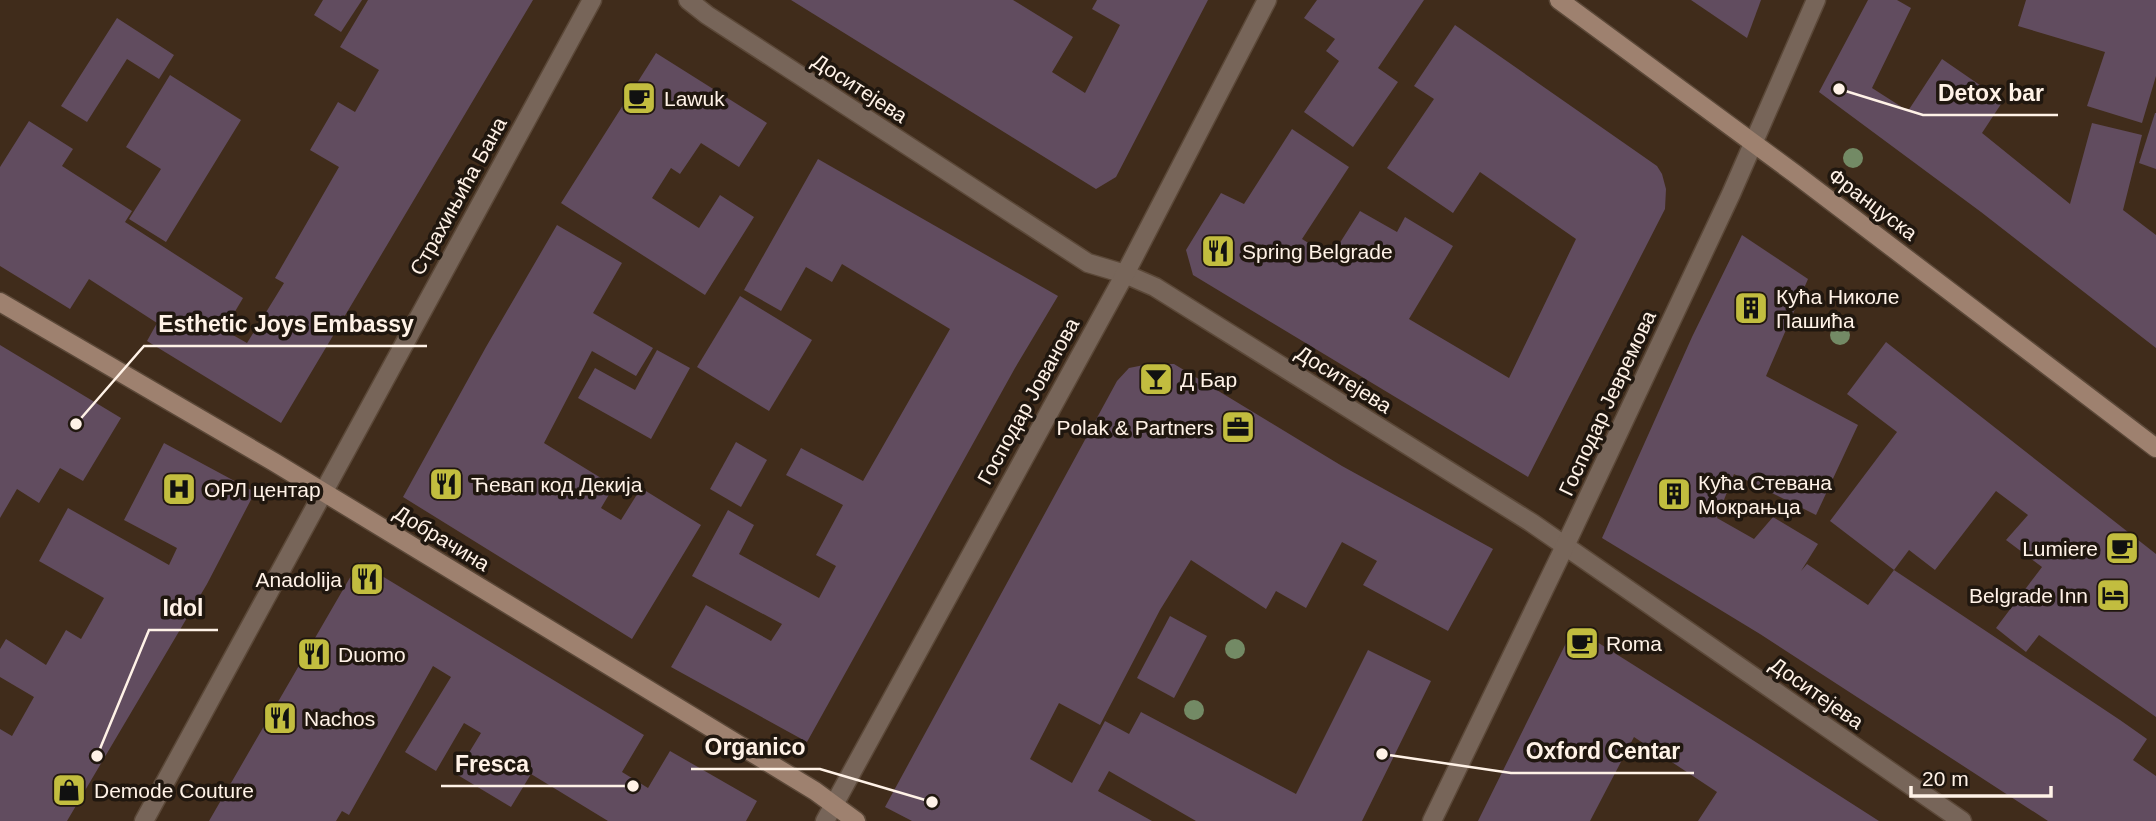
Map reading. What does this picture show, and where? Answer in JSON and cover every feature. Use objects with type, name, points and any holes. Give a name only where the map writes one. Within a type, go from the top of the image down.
[{"type":"street","name":"Страхињића Бана","points":[[144,821],[592,0]]},
{"type":"street","name":"Доситејева","points":[[688,0],[707,16],[1088,263],[1125,274],[1155,287],[1532,523],[1962,821]]},
{"type":"street","name":"Господар Јованова","points":[[825,821],[1125,274],[1267,0]]},
{"type":"street","name":"Француска","points":[[1559,0],[1753,142],[2156,448]]},
{"type":"street","name":"Господар Јевремова","points":[[1432,821],[1565,547],[1816,0]]},
{"type":"street","name":"Добрачина","points":[[0,302],[323,492],[834,804],[856,821]]},
{"type":"building","points":[[323,0],[362,0],[341,32],[314,15]]},
{"type":"building","points":[[368,0],[533,0],[281,423],[147,341],[157,323],[89,279],[70,309],[0,266],[0,167],[29,121],[73,149],[62,166],[132,211],[125,222],[243,298],[224,330],[247,343],[284,283],[275,278],[339,167],[310,150],[338,102],[355,112],[379,70],[340,47]]},
{"type":"building","points":[[791,0],[1013,0],[1073,37],[1052,72],[1085,93],[1120,25],[1092,9],[1097,0],[1208,0],[1116,177],[1096,189]]},
{"type":"building","points":[[1317,0],[1424,0],[1378,68],[1398,82],[1353,147],[1304,112],[1339,61],[1326,51],[1335,39],[1304,18]]},
{"type":"building","points":[[1691,0],[1761,0],[1747,38]]},
{"type":"building","points":[[1868,0],[1897,0],[1911,8],[1872,88],[1908,111],[1942,59],[2003,101],[1982,133],[2070,204],[2092,123],[2142,135],[2123,210],[2156,235],[2156,348],[1981,212],[1819,92]]},
{"type":"building","points":[[2026,0],[2156,0],[2156,76],[2142,123],[2087,106],[2105,52],[2018,26]]},
{"type":"building","points":[[117,18],[174,55],[159,79],[127,59],[87,122],[61,106]]},
{"type":"building","points":[[1455,25],[1657,166],[1666,189],[1665,209],[1528,477],[1193,275],[1186,250],[1221,193],[1244,204],[1292,129],[1349,167],[1302,239],[1331,257],[1360,211],[1397,232],[1405,217],[1453,246],[1409,319],[1509,378],[1576,239],[1480,172],[1453,213],[1387,168],[1434,99],[1414,86]]},
{"type":"building","points":[[656,53],[767,123],[739,167],[701,143],[680,174],[671,168],[652,198],[699,228],[720,195],[754,217],[705,295],[561,203]]},
{"type":"building","points":[[170,75],[241,120],[166,242],[129,219],[161,169],[126,147]]},
{"type":"building","points":[[2156,113],[2156,169],[2139,163]]},
{"type":"building","points":[[818,159],[1058,296],[1015,368],[807,742],[671,667],[706,605],[771,641],[782,624],[692,576],[728,510],[754,525],[739,554],[819,598],[836,566],[816,555],[843,505],[786,475],[801,448],[863,481],[950,329],[842,264],[832,282],[806,267],[781,311],[744,290]]},
{"type":"building","points":[[557,225],[622,263],[593,313],[653,348],[636,376],[592,351],[544,443],[614,486],[601,508],[621,520],[641,488],[701,525],[632,639],[403,497]]},
{"type":"building","points":[[1742,235],[1808,279],[1766,376],[1858,425],[1816,515],[1734,474],[1717,518],[1754,539],[1773,517],[1818,544],[1801,571],[1807,564],[1868,605],[1894,570],[2120,720],[2147,739],[2133,760],[2156,776],[2156,821],[2048,821],[1760,634],[1602,538],[1692,337]]},
{"type":"building","points":[[740,296],[812,340],[769,411],[697,367]]},
{"type":"building","points":[[1886,342],[2156,554],[2156,717],[2039,635],[2026,652],[1996,628],[2042,567],[2006,540],[2028,515],[1996,491],[1935,570],[1909,550],[1894,570],[1830,521],[1897,432],[1847,394]]},
{"type":"building","points":[[0,345],[121,418],[83,481],[60,468],[39,503],[17,489],[0,518]]},
{"type":"building","points":[[657,350],[690,368],[651,439],[578,398],[595,368],[635,390]]},
{"type":"building","points":[[1149,364],[1174,364],[1342,466],[1493,549],[1448,631],[1363,585],[1377,561],[1342,542],[1306,608],[1276,591],[1266,609],[1191,560],[1160,610],[1100,725],[1059,703],[1030,759],[1072,783],[1105,721],[1129,734],[1141,712],[1296,794],[1368,650],[1431,681],[1362,821],[1196,821],[1109,771],[1098,791],[1152,821],[912,821],[885,807],[1117,381],[1129,368]]},
{"type":"building","points":[[736,442],[767,460],[741,507],[710,489]]},
{"type":"building","points":[[164,443],[255,492],[207,584],[67,821],[0,821],[0,729],[12,736],[34,697],[0,677],[0,649],[6,639],[46,665],[66,630],[81,639],[104,598],[39,561],[68,508],[169,565],[177,548],[124,520]]},
{"type":"building","points":[[359,562],[644,735],[622,772],[648,788],[670,751],[757,801],[746,821],[608,821],[531,774],[511,807],[456,774],[481,733],[464,723],[436,771],[405,752],[451,677],[433,666],[349,815],[342,811],[336,821],[209,821]]},
{"type":"building","points":[[1170,616],[1207,636],[1174,698],[1137,678]]},
{"type":"building","points":[[1586,635],[1879,821],[1698,821],[1717,792],[1634,737],[1590,821],[1478,821],[1569,637]]},
{"type":"place","name":"Detox bar","points":[[1839,89]]},
{"type":"place","name":"Lawuk","points":[[639,98]]},
{"type":"place","name":"Spring Belgrade","points":[[1218,251]]},
{"type":"place","name":"Кућа Николе Пашића","points":[[1751,308]]},
{"type":"place","name":"Д Бар","points":[[1156,379]]},
{"type":"place","name":"Esthetic Joys Embassy","points":[[76,424]]},
{"type":"place","name":"Polak & Partners","points":[[1238,427]]},
{"type":"place","name":"Ћевап код Декија","points":[[446,484]]},
{"type":"place","name":"ОРЛ центар","points":[[179,489]]},
{"type":"place","name":"Кућа Стевана Мокрањца","points":[[1674,494]]},
{"type":"place","name":"Lumiere","points":[[2122,548]]},
{"type":"place","name":"Anadolija","points":[[367,579]]},
{"type":"place","name":"Belgrade Inn","points":[[2113,595]]},
{"type":"place","name":"Roma","points":[[1582,643]]},
{"type":"place","name":"Duomo","points":[[314,654]]},
{"type":"place","name":"Nachos","points":[[280,718]]},
{"type":"place","name":"Oxford Centar","points":[[1382,754]]},
{"type":"place","name":"Idol","points":[[97,756]]},
{"type":"place","name":"Fresca","points":[[633,786]]},
{"type":"place","name":"Demode Couture","points":[[69,790]]},
{"type":"place","name":"Organico","points":[[932,802]]}]
